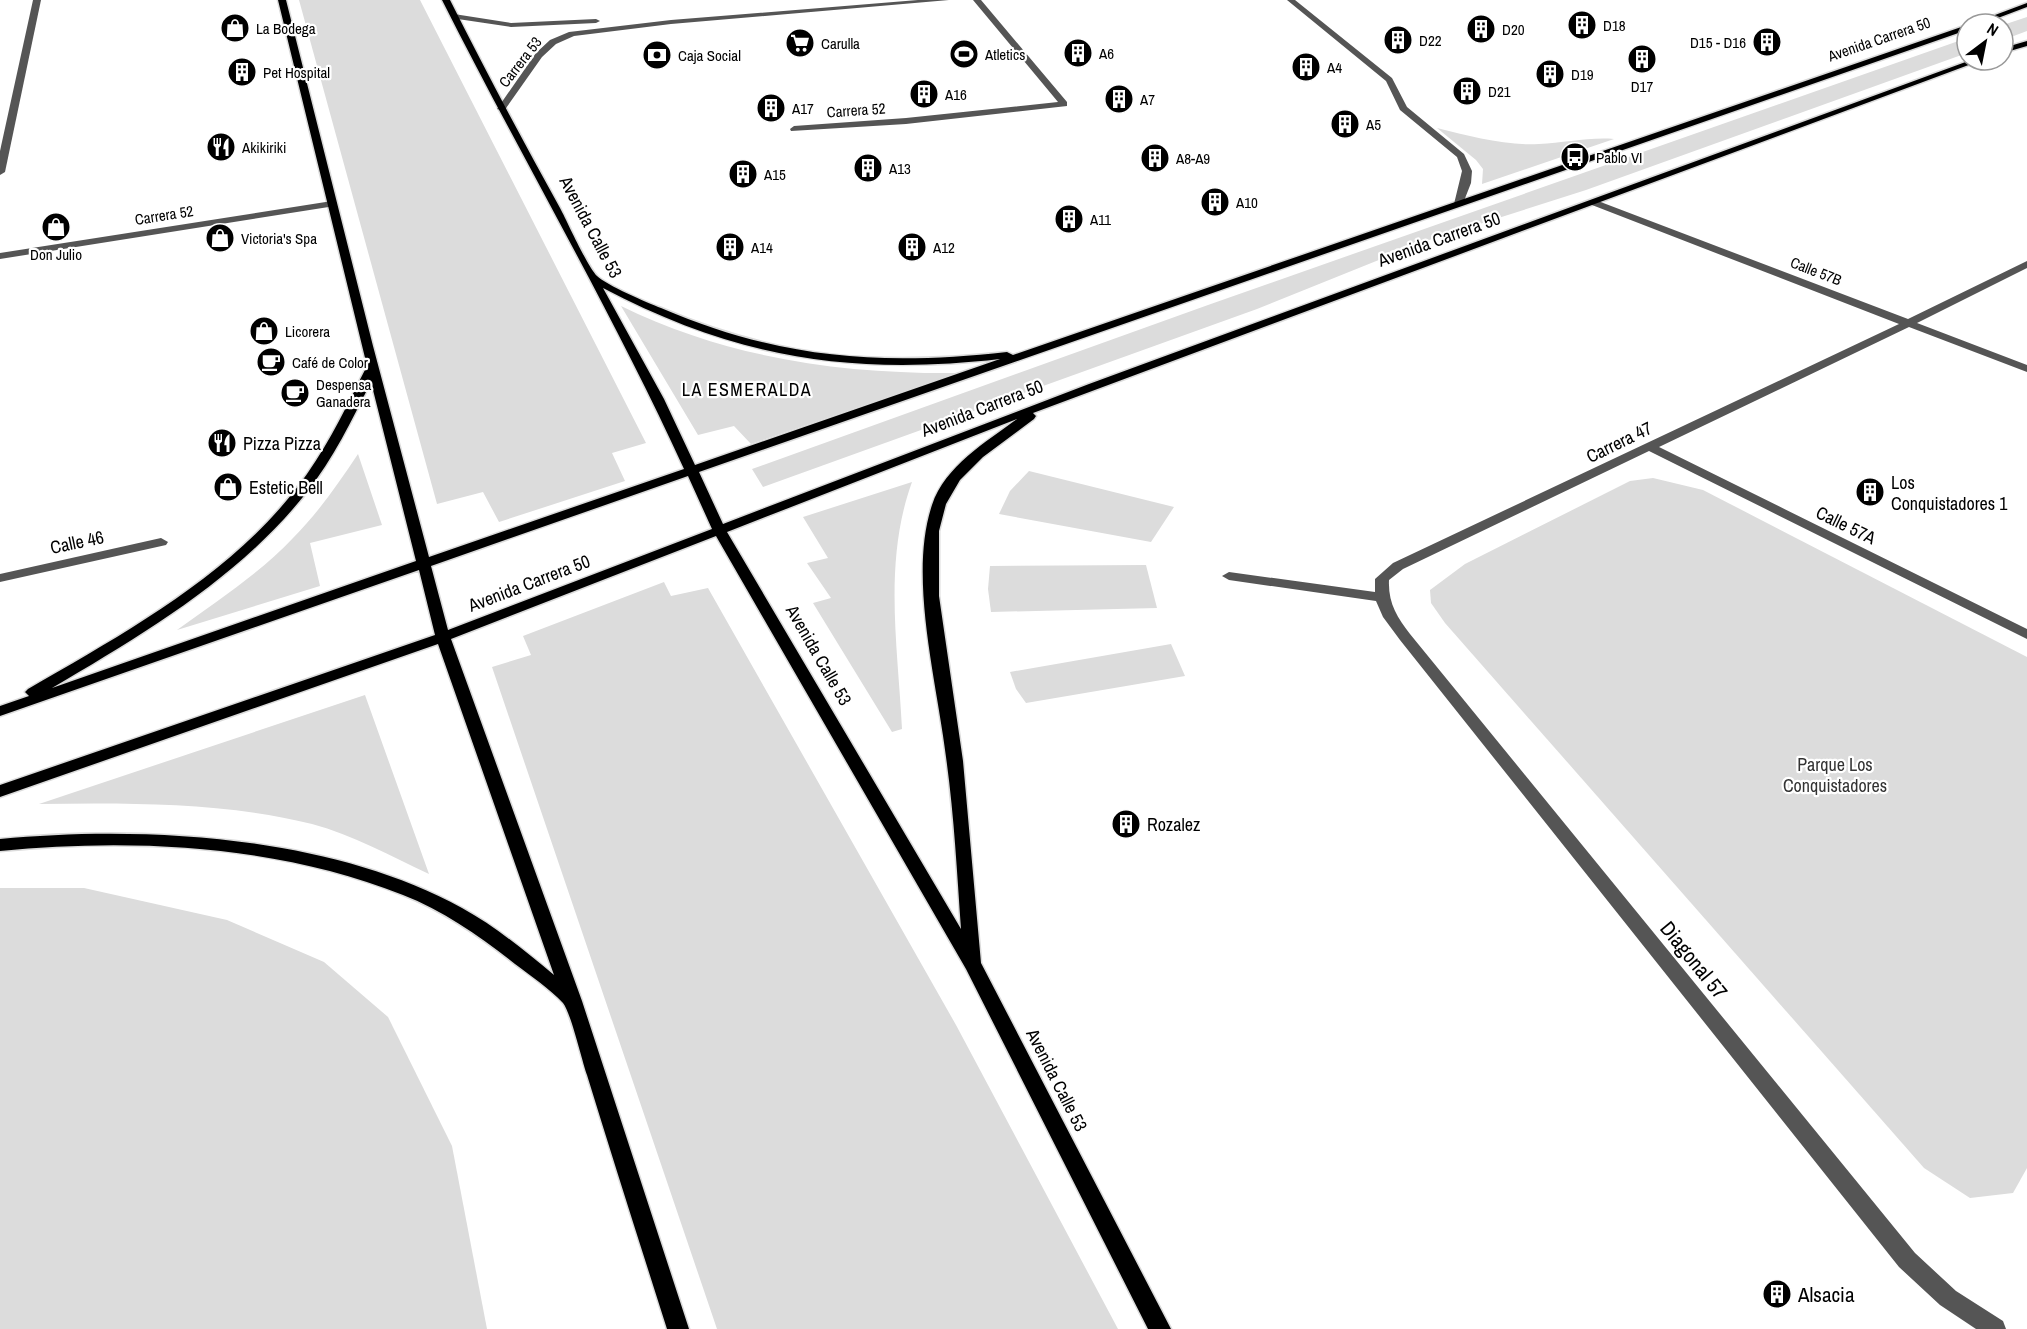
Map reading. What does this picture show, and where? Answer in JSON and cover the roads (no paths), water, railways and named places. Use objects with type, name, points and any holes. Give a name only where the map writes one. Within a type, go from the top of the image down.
[{"type":"main road","points":[[282,0],[372,367],[443,637],[573,1001],[678,1329]]},
{"type":"main road","name":"Avenida Calle 53","points":[[446,0],[501,109],[658,399],[719,530],[974,967],[1160,1329]]},
{"type":"main road","points":[[2008,12],[2027,5]]},
{"type":"main road","name":"Avenida Carrera 50","points":[[1,710],[692,472],[1955,31]]},
{"type":"main road","name":"Avenida Carrera 50","points":[[0,791],[443,637],[1045,405],[1955,69]]},
{"type":"main road","points":[[593,279],[650,310],[680,323],[734,342],[805,357],[913,365],[955,362],[1045,349]]},
{"type":"main road","points":[[1,710],[149,622],[196,588],[254,540],[302,490],[324,460],[372,367]]},
{"type":"main road","points":[[974,967],[955,760],[930,577],[932,531],[940,503],[961,472],[983,451],[1045,405]]},
{"type":"main road","points":[[0,845],[90,840],[178,843],[265,853],[356,873],[455,913],[510,949],[573,1001]]},
{"type":"street","points":[[0,172],[1,151],[37,0]]},
{"type":"street","points":[[833,0],[839,8]]},
{"type":"street","name":"Carrera 53","points":[[501,109],[539,55],[553,42],[572,34],[671,22],[945,0]]},
{"type":"street","name":"Carrera 52","points":[[794,129],[906,122],[1064,104],[977,0]]},
{"type":"street","points":[[1289,1],[1307,12],[1389,80],[1403,108],[1461,156],[1467,171],[1466,183],[1459,204]]},
{"type":"street","name":"Carrera 53","points":[[454,16],[528,25],[621,19],[671,22]]},
{"type":"street","name":"Calle 57B","points":[[1595,203],[2027,369]]},
{"type":"street","name":"Carrera 52","points":[[0,256],[332,204]]},
{"type":"street","name":"Carrera 47","points":[[1380,597],[1382,579],[1398,566],[1909,323],[2027,264]]},
{"type":"street","name":"Calle 57A","points":[[1650,447],[2027,635]]},
{"type":"street","name":"Calle 46","points":[[0,578],[161,543]]},
{"type":"street","points":[[1229,576],[1380,597]]},
{"type":"street","name":"Diagonal 57","points":[[1380,597],[1386,612],[1412,645],[1907,1260],[1948,1298],[1995,1329]]},
{"type":"place","name":"D18","points":[[1582,25]]},
{"type":"place","name":"La Bodega","points":[[235,28]]},
{"type":"place","name":"D20","points":[[1481,29]]},
{"type":"place","name":"D22","points":[[1398,40]]},
{"type":"place","name":"D15 - D16","points":[[1767,42]]},
{"type":"place","name":"Carulla","points":[[800,43]]},
{"type":"place","name":"A6","points":[[1078,53]]},
{"type":"place","name":"Atletics","points":[[964,54]]},
{"type":"place","name":"Caja Social","points":[[657,55]]},
{"type":"place","name":"D17","points":[[1642,59]]},
{"type":"place","name":"A4","points":[[1306,67]]},
{"type":"place","name":"Pet Hospital","points":[[242,72]]},
{"type":"place","name":"D19","points":[[1550,74]]},
{"type":"place","name":"D21","points":[[1467,91]]},
{"type":"place","name":"A16","points":[[924,94]]},
{"type":"place","name":"A7","points":[[1119,99]]},
{"type":"place","name":"A17","points":[[771,108]]},
{"type":"place","name":"A5","points":[[1345,124]]},
{"type":"place","name":"Akikiriki","points":[[221,147]]},
{"type":"place","name":"Pablo VI","points":[[1575,157]]},
{"type":"place","name":"A8-A9","points":[[1155,158]]},
{"type":"place","name":"A13","points":[[868,168]]},
{"type":"place","name":"A15","points":[[743,174]]},
{"type":"place","name":"A10","points":[[1215,202]]},
{"type":"place","name":"A11","points":[[1069,219]]},
{"type":"place","name":"Don Julio","points":[[56,227]]},
{"type":"place","name":"Victoria's Spa","points":[[220,238]]},
{"type":"place","name":"A14","points":[[730,247]]},
{"type":"place","name":"A12","points":[[912,247]]},
{"type":"place","name":"Licorera","points":[[264,331]]},
{"type":"place","name":"Café de Color","points":[[271,362]]},
{"type":"place","name":"Despensa Ganadera","points":[[295,393]]},
{"type":"place","name":"Pizza Pizza","points":[[222,443]]},
{"type":"place","name":"Estetic Bell","points":[[228,487]]},
{"type":"place","name":"Los Conquistadores 1","points":[[1870,492]]},
{"type":"place","name":"Rozalez","points":[[1126,824]]},
{"type":"place","name":"Alsacia","points":[[1777,1294]]},
{"type":"district","name":"LA ESMERALDA","points":[[747,389]]},
{"type":"park label","name":"Parque Los Conquistadores","points":[[1835,774]]}]
